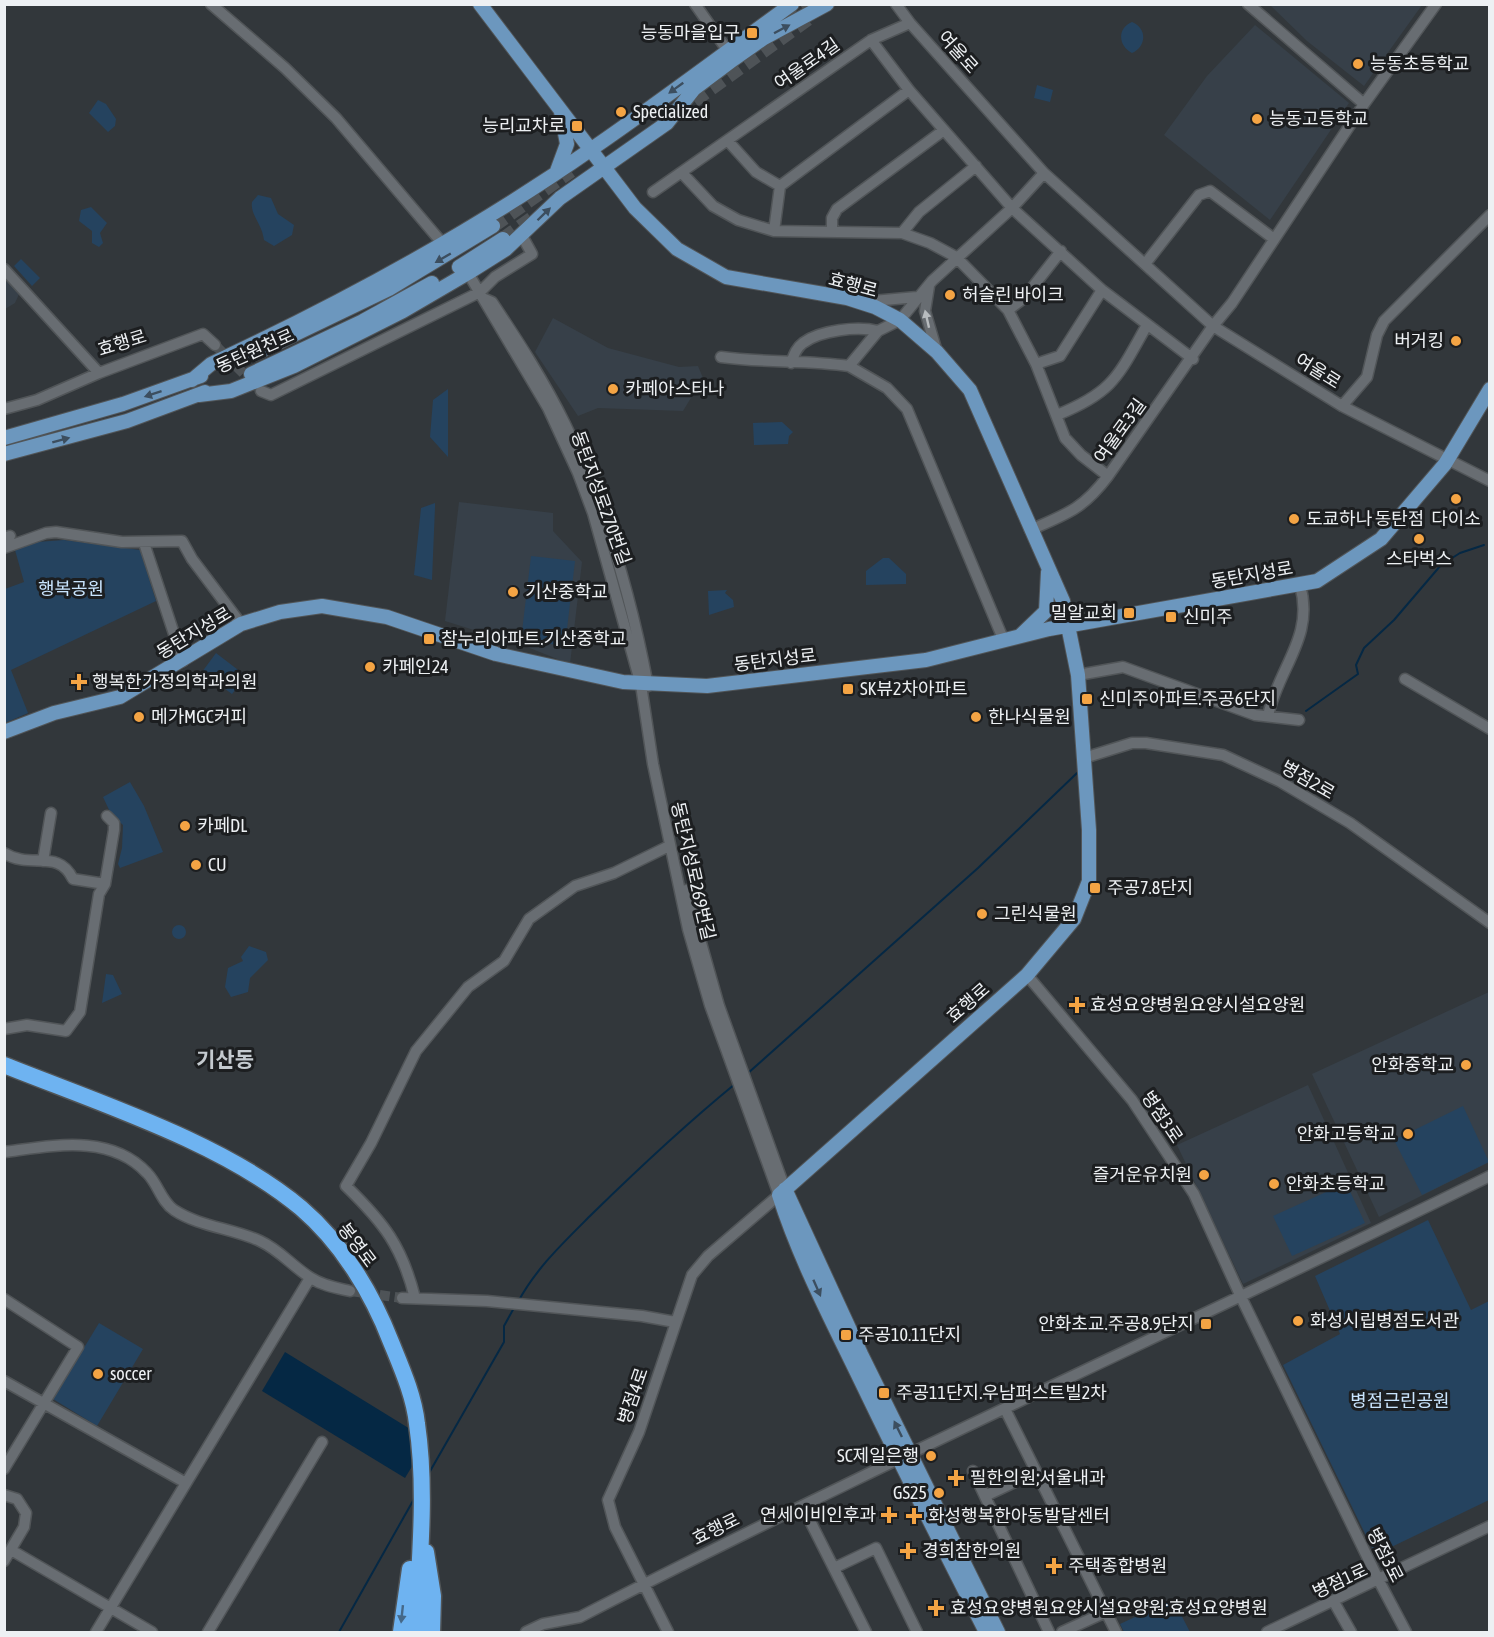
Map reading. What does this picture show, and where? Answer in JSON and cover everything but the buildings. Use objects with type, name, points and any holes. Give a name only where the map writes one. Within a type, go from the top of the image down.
[{"type":"highway","name":"봉영로","points":[[4,1065],[212,1152],[264,1180],[303,1210],[339,1248],[381,1316],[405,1378],[420,1443],[421,1514],[416,1632]]},
{"type":"highway","points":[[401,1632],[402,1610],[421,1514]]},
{"type":"highway","points":[[421,1514],[433,1596],[432,1632]]},
{"type":"main road","name":"효행로","points":[[480,4],[635,208],[677,249],[726,277],[862,302],[900,320],[937,352],[970,390],[1063,601],[1078,675],[1089,881],[1074,919],[1027,975],[782,1192]]},
{"type":"main road","points":[[199,395],[231,391],[294,366],[403,311],[506,249],[560,198],[667,123],[694,89],[792,4]]},
{"type":"main road","points":[[192,380],[211,364],[356,294],[443,244],[592,149],[731,55],[827,4]]},
{"type":"main road","points":[[552,175],[567,144],[558,105]]},
{"type":"main road","points":[[552,175],[561,180],[563,184],[560,198]]},
{"type":"main road","name":"동탄원천로","points":[[4,438],[123,404],[192,380],[291,338],[356,306],[448,255],[493,226]]},
{"type":"main road","name":"동탄원천로","points":[[4,454],[127,421],[264,368],[363,321],[455,270],[503,239]]},
{"type":"main road","name":"동탄지성로","points":[[4,732],[54,713],[120,697],[241,624],[280,612],[322,606],[387,617],[496,654],[645,685],[707,686],[926,660],[1068,626],[1300,585],[1317,581],[1381,539],[1448,459],[1490,389]]},
{"type":"main road","points":[[1019,637],[1046,611],[1048,567]]},
{"type":"main road","points":[[782,1192],[790,1228],[822,1300],[998,1632]]},
{"type":"main road","points":[[905,1457],[986,1632]]},
{"type":"street","points":[[211,4],[285,68],[336,118],[443,244]]},
{"type":"street","points":[[695,4],[731,55]]},
{"type":"street","name":"여울로","points":[[896,4],[910,23],[1044,173],[1213,326],[1342,406],[1490,481]]},
{"type":"street","points":[[1248,4],[1364,104]]},
{"type":"street","name":"여울로3길","points":[[1030,530],[1073,511],[1091,499],[1192,359],[1213,326],[1233,303],[1364,104],[1436,4]]},
{"type":"street","name":"여울로4길","points":[[653,192],[871,40],[910,23]]},
{"type":"street","points":[[871,40],[909,90],[1012,208],[1102,290],[1192,359]]},
{"type":"street","points":[[774,231],[780,186],[909,90]]},
{"type":"street","points":[[832,232],[832,218],[837,209],[944,130]]},
{"type":"street","points":[[728,141],[756,172],[780,186]]},
{"type":"street","points":[[902,233],[919,212],[976,166]]},
{"type":"street","points":[[682,172],[713,206],[738,220],[774,231],[902,233],[930,243],[956,257],[1008,310],[1036,364],[1065,438],[1081,455],[1108,476]]},
{"type":"street","points":[[849,366],[878,331],[900,320],[917,297],[956,257],[1012,208],[1044,173]]},
{"type":"street","points":[[1145,264],[1199,195],[1210,191],[1274,239]]},
{"type":"street","points":[[1342,406],[1367,377],[1377,335],[1384,321],[1490,215]]},
{"type":"street","points":[[261,391],[271,395],[482,296],[495,277],[532,254],[521,234]]},
{"type":"street","points":[[1008,310],[1024,297],[1061,251]]},
{"type":"street","name":"효행로","points":[[4,269],[99,373],[203,334],[215,345]]},
{"type":"street","points":[[468,273],[482,296],[492,302],[541,379],[592,486],[631,609],[677,853],[697,933],[733,1059],[782,1192]]},
{"type":"street","points":[[929,285],[925,311],[937,352]]},
{"type":"street","points":[[1036,364],[1060,356],[1102,290]]},
{"type":"street","points":[[862,302],[917,297]]},
{"type":"street","points":[[1057,415],[1086,404],[1107,389],[1147,325]]},
{"type":"street","points":[[791,363],[795,351],[816,336],[868,328],[878,331]]},
{"type":"street","points":[[721,357],[764,363],[823,363],[849,366],[886,388],[907,409],[1005,641]]},
{"type":"street","points":[[4,409],[37,400],[99,373]]},
{"type":"street","points":[[4,548],[46,533],[56,532],[97,540],[144,543],[182,541],[192,559],[241,624]]},
{"type":"street","points":[[144,543],[183,661]]},
{"type":"street","points":[[1268,716],[1304,625],[1304,599],[1300,585]]},
{"type":"street","points":[[1078,675],[1123,667],[1255,715],[1299,720]]},
{"type":"street","points":[[1405,679],[1490,729]]},
{"type":"street","name":"동탄지성로269번길","points":[[645,685],[669,846],[688,929],[733,1059]]},
{"type":"street","name":"병점2로","points":[[1083,752],[1108,750],[1132,743],[1175,746],[1223,755],[1279,781],[1350,823],[1490,923]]},
{"type":"street","points":[[43,861],[51,813]]},
{"type":"street","points":[[4,1029],[27,1025],[66,1031],[80,1012],[99,894],[105,884],[114,830],[114,823],[107,816]]},
{"type":"street","points":[[415,1298],[409,1269],[400,1252],[372,1211],[346,1186],[371,1143],[416,1051],[468,987],[504,961],[529,919],[551,900],[575,886],[614,873],[669,846]]},
{"type":"street","points":[[4,853],[22,861],[59,862],[68,867],[73,879],[105,884]]},
{"type":"street","name":"병점3로","points":[[1027,975],[1131,1100],[1194,1194],[1241,1297],[1406,1632]]},
{"type":"street","points":[[4,1152],[81,1144],[114,1151],[138,1164],[149,1175],[165,1202],[176,1211],[198,1221],[259,1240],[286,1257],[310,1278],[350,1291]]},
{"type":"street","points":[[1241,1297],[1490,1176]]},
{"type":"street","name":"병점4로","points":[[668,1632],[615,1527],[608,1500],[639,1432],[692,1275],[708,1256],[782,1192]]},
{"type":"street","points":[[96,1632],[310,1278]]},
{"type":"street","name":"효행로","points":[[526,1632],[543,1624],[580,1617],[645,1583],[1112,1356],[1241,1297]]},
{"type":"street","points":[[402,1298],[503,1303],[642,1316],[675,1322]]},
{"type":"street","points":[[4,1299],[78,1347],[4,1469]]},
{"type":"street","points":[[4,1381],[186,1483]]},
{"type":"street","points":[[1005,1409],[1116,1632]]},
{"type":"street","points":[[208,1632],[322,1443]]},
{"type":"street","points":[[973,1471],[1049,1632]]},
{"type":"street","points":[[985,1496],[1036,1472]]},
{"type":"street","points":[[4,1495],[17,1499],[26,1513],[24,1527],[4,1561]]},
{"type":"street","points":[[804,1507],[866,1632]]},
{"type":"street","name":"병점1로","points":[[1267,1632],[1379,1581],[1490,1526]]},
{"type":"street","points":[[834,1568],[876,1548],[917,1632]]},
{"type":"street","points":[[11,1550],[152,1632]]},
{"type":"street","points":[[1334,1602],[1347,1631]]},
{"type":"street","points":[[1062,1632],[1106,1612]]},
{"type":"shaded area","name":"능동초등학교","points":[[1270,5],[1422,5],[1364,86],[1307,41]]},
{"type":"shaded area","name":"능동고등학교","points":[[1255,25],[1349,103],[1270,220],[1164,135],[1207,76]]},
{"type":"shaded area","points":[[5,275],[20,292],[15,303],[5,309]]},
{"type":"shaded area","points":[[553,318],[608,348],[679,367],[698,366],[703,378],[683,411],[598,408],[578,416],[535,352]]},
{"type":"shaded area","name":"기산중학교","points":[[459,502],[553,513],[553,531],[582,562],[570,664],[522,645],[445,621]]},
{"type":"shaded area","name":"안화고등학교","points":[[1489,992],[1489,1162],[1379,1217],[1312,1074]]},
{"type":"shaded area","name":"안화초등학교","points":[[1308,1085],[1371,1223],[1243,1284],[1177,1145]]},
{"type":"shaded area","points":[[285,1352],[428,1440],[405,1478],[262,1391]]},
{"type":"green space","points":[[1132,22],[1143,33],[1143,42],[1132,53],[1124,46],[1121,37],[1124,28]]},
{"type":"green space","points":[[1037,85],[1053,90],[1050,102],[1034,98]]},
{"type":"green space","points":[[98,100],[106,104],[116,119],[115,126],[108,132],[89,113]]},
{"type":"green space","points":[[258,195],[271,198],[278,214],[294,225],[292,235],[274,246],[264,240],[253,211],[252,202]]},
{"type":"green space","points":[[91,207],[107,223],[100,233],[103,243],[99,247],[92,243],[92,231],[79,221],[81,210]]},
{"type":"green space","points":[[21,259],[40,278],[32,286],[14,266]]},
{"type":"green space","points":[[448,389],[448,457],[430,437],[433,400]]},
{"type":"green space","points":[[782,422],[793,432],[789,436],[788,444],[754,445],[753,423]]},
{"type":"green space","points":[[435,503],[432,580],[414,575],[421,508]]},
{"type":"green space","name":"행복공원","points":[[64,540],[140,550],[156,601],[11,670],[28,713],[5,723],[5,589],[24,582],[15,550],[37,542]]},
{"type":"green space","points":[[531,556],[575,561],[565,646],[521,640]]},
{"type":"green space","points":[[883,558],[889,558],[906,574],[906,584],[866,585],[866,571]]},
{"type":"green space","points":[[727,590],[725,593],[733,600],[734,607],[709,615],[708,591]]},
{"type":"green space","points":[[216,653],[246,676],[232,694],[202,672]]},
{"type":"green space","points":[[130,782],[144,806],[163,852],[120,868],[118,864],[122,848],[123,825],[111,814],[103,797]]},
{"type":"green space","points":[[179,925],[184,927],[186,932],[184,937],[179,939],[174,937],[172,932],[174,927]]},
{"type":"green space","points":[[249,946],[266,952],[268,960],[250,978],[248,992],[231,997],[225,987],[228,968],[243,961],[241,957]]},
{"type":"green space","points":[[106,974],[113,975],[122,994],[102,1003]]},
{"type":"green space","points":[[1463,1106],[1489,1162],[1422,1195],[1394,1140]]},
{"type":"green space","points":[[1346,1183],[1365,1223],[1292,1256],[1273,1216]]},
{"type":"green space","name":"병점근린공원","points":[[1428,1220],[1471,1310],[1489,1301],[1489,1500],[1381,1552],[1373,1550],[1283,1365],[1340,1334],[1315,1276]]},
{"type":"green space","name":"soccer","points":[[99,1323],[143,1349],[97,1426],[53,1399]]},
{"type":"green space","points":[[1173,1599],[1190,1632],[1124,1632],[1120,1624]]},
{"type":"waterway","points":[[1306,711],[1358,674],[1356,665],[1364,648],[1394,620],[1441,565],[1460,553],[1484,545]]},
{"type":"waterway","points":[[747,1074],[978,868],[1077,773]]},
{"type":"waterway","points":[[518,1302],[542,1266],[572,1234],[662,1148],[735,1084]]},
{"type":"waterway","points":[[429,1473],[504,1342],[504,1326],[515,1306]]},
{"type":"waterway","points":[[339,1632],[414,1499]]},
{"type":"tunnel","points":[[767,31],[805,4]]},
{"type":"tunnel","points":[[677,113],[808,19]]},
{"type":"tunnel","points":[[493,226],[571,171]]},
{"type":"tunnel","points":[[503,239],[535,216]]},
{"type":"tunnel","points":[[215,345],[253,383]]},
{"type":"tunnel","points":[[350,1291],[402,1298]]},
{"type":"place","name":"능동마을입구","points":[[752,33]]},
{"type":"place","name":"능동초등학교","points":[[1358,64]]},
{"type":"place","name":"Specialized","points":[[621,112]]},
{"type":"place","name":"능동고등학교","points":[[1257,119]]},
{"type":"place","name":"능리교차로","points":[[577,126]]},
{"type":"place","name":"허슬린 바이크","points":[[950,295]]},
{"type":"place","name":"버거킹","points":[[1456,341]]},
{"type":"place","name":"카페아스타나","points":[[613,389]]},
{"type":"place","name":"다이소","points":[[1456,499]]},
{"type":"place","name":"도쿄하나 동탄점","points":[[1294,519]]},
{"type":"place","name":"스타벅스","points":[[1419,539]]},
{"type":"place","name":"기산중학교","points":[[513,592]]},
{"type":"place","name":"밀알교회","points":[[1129,613]]},
{"type":"place","name":"신미주","points":[[1171,617]]},
{"type":"place","name":"참누리아파트.기산중학교","points":[[429,639]]},
{"type":"place","name":"카페인24","points":[[370,667]]},
{"type":"place","name":"행복한가정의학과의원","points":[[79,682]]},
{"type":"place","name":"SK뷰2차아파트","points":[[848,689]]},
{"type":"place","name":"신미주아파트.주공6단지","points":[[1087,699]]},
{"type":"place","name":"메가MGC커피","points":[[139,717]]},
{"type":"place","name":"한나식물원","points":[[976,717]]},
{"type":"place","name":"카페DL","points":[[185,826]]},
{"type":"place","name":"CU","points":[[196,865]]},
{"type":"place","name":"주공7.8단지","points":[[1095,888]]},
{"type":"place","name":"그린식물원","points":[[982,914]]},
{"type":"place","name":"효성요양병원요양시설요양원","points":[[1077,1005]]},
{"type":"place","name":"안화중학교","points":[[1466,1065]]},
{"type":"place","name":"안화고등학교","points":[[1408,1134]]},
{"type":"place","name":"즐거운유치원","points":[[1204,1175]]},
{"type":"place","name":"안화초등학교","points":[[1274,1184]]},
{"type":"place","name":"화성시립병점도서관","points":[[1298,1321]]},
{"type":"place","name":"안화초교.주공8.9단지","points":[[1206,1324]]},
{"type":"place","name":"주공10.11단지","points":[[846,1335]]},
{"type":"place","name":"soccer","points":[[98,1374]]},
{"type":"place","name":"주공11단지.우남퍼스트빌2차","points":[[884,1393]]},
{"type":"place","name":"SC제일은행","points":[[931,1456]]},
{"type":"place","name":"필한의원;서울내과","points":[[956,1478]]},
{"type":"place","name":"GS25","points":[[939,1493]]},
{"type":"place","name":"연세이비인후과","points":[[889,1515]]},
{"type":"place","name":"화성행복한아동발달센터","points":[[914,1516]]},
{"type":"place","name":"경희참한의원","points":[[908,1551]]},
{"type":"place","name":"주택종합병원","points":[[1054,1566]]},
{"type":"place","name":"효성요양병원요양시설요양원;효성요양병원","points":[[936,1608]]},
{"type":"district","name":"기산동","points":[[225,1060]]}]
